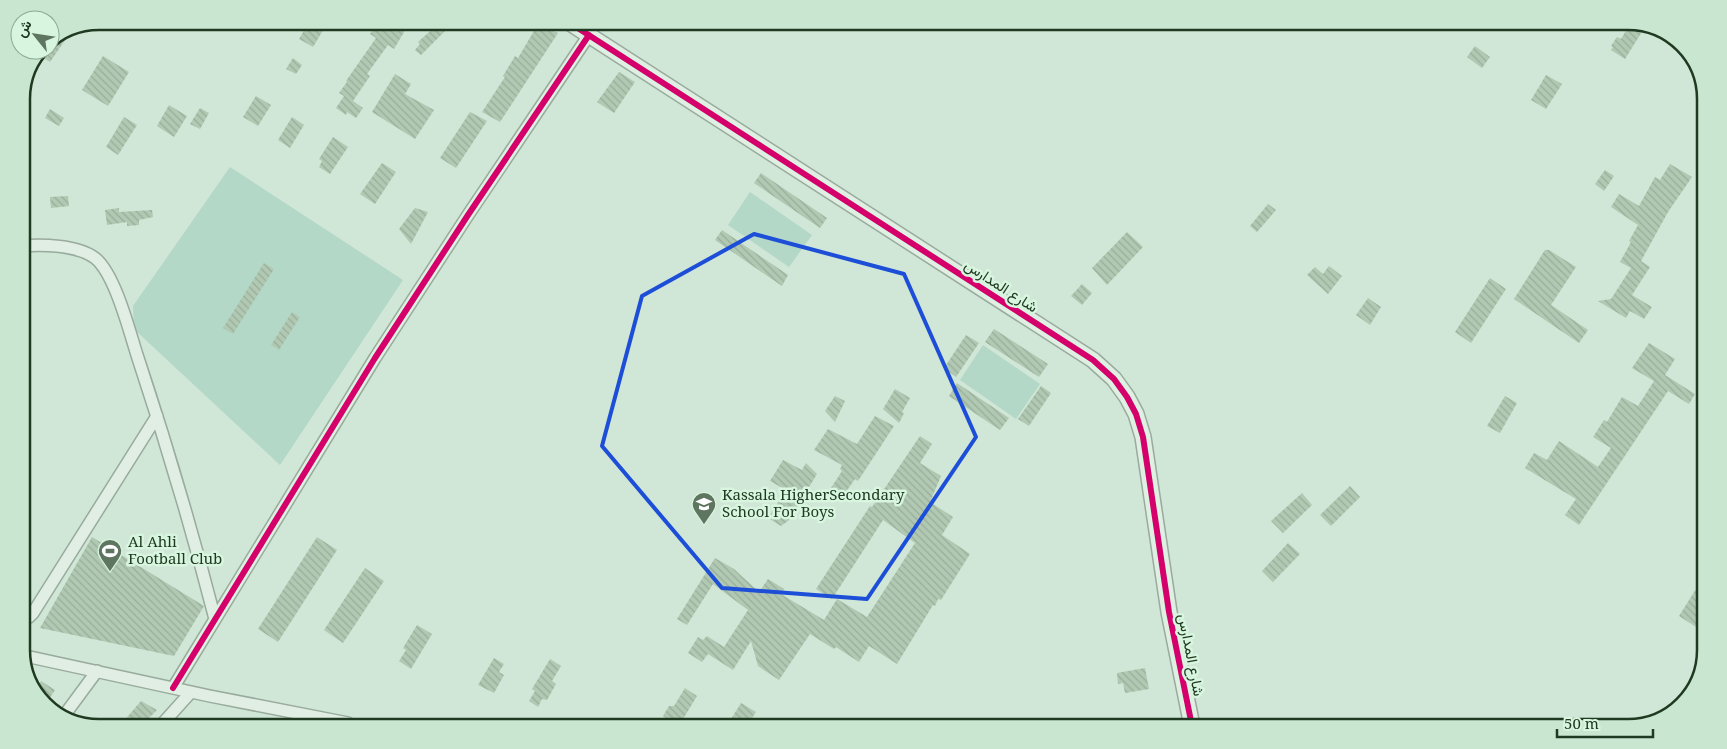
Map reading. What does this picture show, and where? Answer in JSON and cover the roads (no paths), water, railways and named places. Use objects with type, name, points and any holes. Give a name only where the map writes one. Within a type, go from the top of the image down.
[{"type":"street","name":"شارع المدارس","points":[[581,30],[1093,360],[1114,379],[1136,414],[1143,437],[1169,612],[1191,719]]},
{"type":"street","points":[[173,688],[376,358],[468,215],[589,35]]},
{"type":"street","points":[[30,245],[75,249],[95,259],[109,277],[157,416],[190,522],[215,619]]},
{"type":"street","points":[[30,615],[157,416]]},
{"type":"street","points":[[30,657],[324,719]]},
{"type":"street","points":[[67,711],[97,671]]},
{"type":"street","points":[[167,719],[190,692]]},
{"type":"place","name":"Kassala HigherSecondary School For Boys","points":[[704,525]]},
{"type":"place","name":"Al Ahli Football Club","points":[[110,572]]}]
